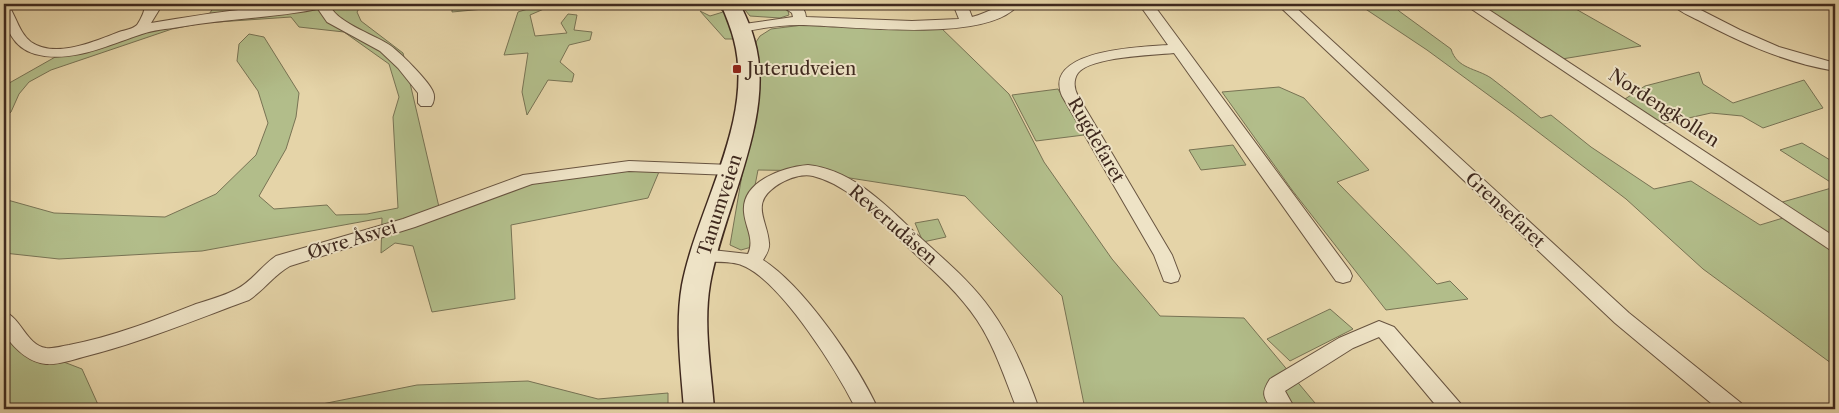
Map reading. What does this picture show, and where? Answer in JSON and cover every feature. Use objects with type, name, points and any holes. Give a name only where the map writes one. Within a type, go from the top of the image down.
[{"type":"main road","name":"Tanumveien","points":[[699,409],[692,338],[696,284],[702,255],[740,144],[749,101],[748,64],[742,28],[732,4]]},
{"type":"street","points":[[141,29],[152,10],[152,4]]},
{"type":"street","points":[[4,9],[27,45],[49,52],[89,47],[141,29],[212,17],[297,9],[322,4],[332,19],[385,48],[403,65],[426,92],[426,103]]},
{"type":"street","points":[[786,4],[797,10],[800,15],[798,21]]},
{"type":"street","points":[[960,4],[968,23]]},
{"type":"street","points":[[742,28],[798,21],[936,25],[968,23],[993,17],[1003,12],[1012,4]]},
{"type":"street","points":[[1146,4],[1176,48],[1343,276]]},
{"type":"street","name":"Grensefaret","points":[[1284,4],[1615,312],[1733,409]]},
{"type":"street","name":"Nordengkollen","points":[[1470,4],[1835,245]]},
{"type":"street","points":[[1679,4],[1733,33],[1773,51],[1835,67]]},
{"type":"street","name":"Rugdefaret","points":[[1171,276],[1163,255],[1068,93],[1067,86],[1071,71],[1080,64],[1095,59],[1176,48]]},
{"type":"street","name":"Øvre Åsvei","points":[[4,319],[28,348],[42,355],[56,355],[94,347],[138,333],[242,295],[256,286],[272,268],[283,261],[409,223],[529,179],[629,166],[731,170]]},
{"type":"street","name":"Reverudåsen","points":[[752,262],[759,252],[760,242],[751,213],[754,200],[764,187],[793,172],[812,171],[845,184],[880,210],[948,274],[972,300],[991,326],[1028,409]]},
{"type":"street","points":[[702,255],[724,256],[752,262],[766,270],[782,286],[844,368],[868,409]]},
{"type":"street","points":[[1284,409],[1275,397],[1274,390],[1277,385],[1322,357],[1369,331],[1379,328],[1387,332],[1452,409]]},
{"type":"green space","points":[[216,4],[362,4],[357,12],[361,21],[403,53],[439,207],[527,181],[661,167],[648,198],[511,225],[515,299],[432,312],[413,246],[395,243],[381,253],[382,218],[202,251],[59,259],[4,253],[4,199],[54,213],[165,217],[216,194],[256,155],[268,123],[258,91],[237,61],[239,44],[249,34],[264,37],[299,93],[296,117],[286,149],[259,196],[274,209],[327,205],[336,215],[367,214],[398,208],[393,117],[399,97],[389,64],[344,32],[299,27],[291,17],[203,23]]},
{"type":"green space","points":[[510,4],[537,4],[452,12],[452,9]]},
{"type":"green space","points":[[715,4],[725,4],[736,39],[725,39],[700,11],[710,16],[723,12]]},
{"type":"green space","points":[[740,4],[777,6],[788,11],[789,15],[780,18],[750,16]]},
{"type":"green space","points":[[1358,4],[1393,4],[1399,11],[1451,49],[1454,56],[1462,64],[1491,78],[1541,118],[1551,115],[1591,147],[1654,189],[1691,181],[1760,225],[1783,218],[1835,252],[1835,366],[1703,269],[1626,199],[1513,113],[1427,50]]},
{"type":"green space","points":[[1478,4],[1567,4],[1641,46],[1562,59]]},
{"type":"green space","points":[[553,5],[530,15],[535,36],[567,33],[561,23],[568,14],[577,15],[574,30],[592,32],[590,40],[569,45],[560,62],[574,74],[572,82],[548,80],[527,115],[522,92],[528,53],[504,55],[518,12]]},
{"type":"green space","points":[[203,23],[172,29],[51,70],[29,82],[19,94],[11,112],[4,118],[4,86],[57,56],[144,32]]},
{"type":"green space","points":[[803,25],[938,25],[1009,94],[1044,162],[1112,259],[1160,316],[1244,318],[1320,409],[1085,409],[1062,296],[965,196],[837,176],[822,171],[758,170],[747,227],[755,246],[741,250],[730,245],[759,76],[756,42],[760,36],[771,29]]},
{"type":"green space","points":[[1699,72],[1703,84],[1733,103],[1804,80],[1823,108],[1763,128],[1742,116],[1711,113],[1662,124],[1625,99],[1645,86]]},
{"type":"green space","points":[[1279,87],[1304,98],[1369,170],[1337,182],[1437,284],[1450,281],[1468,299],[1386,310],[1292,190],[1222,92]]},
{"type":"green space","points":[[1058,89],[1084,135],[1036,141],[1012,95]]},
{"type":"green space","points":[[1802,143],[1835,163],[1835,185],[1780,150]]},
{"type":"green space","points":[[1233,145],[1246,165],[1201,170],[1189,150]]},
{"type":"green space","points":[[1835,187],[1835,239],[1779,203]]},
{"type":"green space","points":[[938,219],[946,237],[923,242],[915,223]]},
{"type":"green space","points":[[1330,309],[1353,329],[1290,361],[1267,339]]},
{"type":"green space","points":[[4,339],[82,369],[100,409],[4,409]]},
{"type":"green space","points":[[528,381],[598,399],[668,393],[668,409],[297,409],[417,385]]},
{"type":"place","name":"Juterudveien","points":[[737,69]]}]
